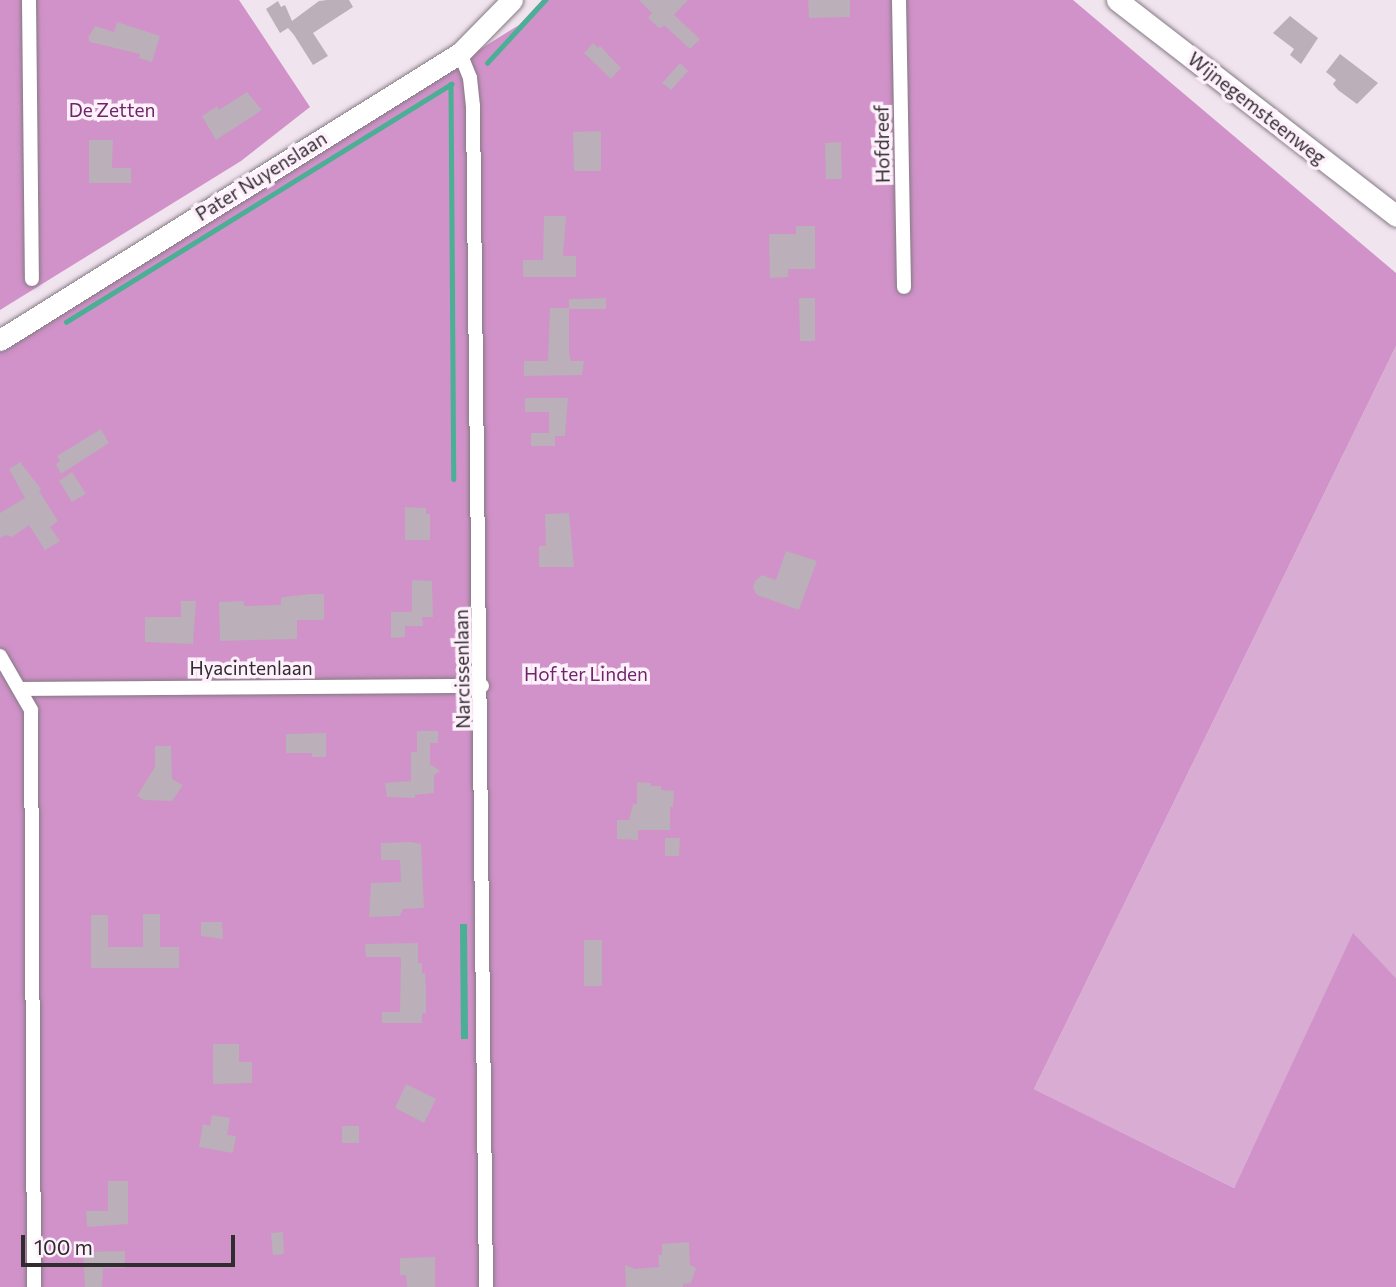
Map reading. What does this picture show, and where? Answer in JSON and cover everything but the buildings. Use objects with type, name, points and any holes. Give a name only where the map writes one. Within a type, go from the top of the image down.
[{"type":"street","points":[[29,0],[32,279]]},
{"type":"street","name":"Pater Nuyenslaan","points":[[0,340],[460,53],[512,0]]},
{"type":"street","name":"Hofdreef","points":[[899,0],[904,287]]},
{"type":"street","name":"Wijnegemsteenweg","points":[[1117,0],[1396,216]]},
{"type":"street","name":"Narcissenlaan","points":[[460,53],[470,78],[473,106],[482,686],[486,1287]]},
{"type":"street","points":[[0,656],[22,690],[31,710],[34,1287]]},
{"type":"street","name":"Hyacintenlaan","points":[[22,690],[482,686]]},
{"type":"shaded area","points":[[1396,346],[1396,978],[1353,934],[1234,1188],[1034,1089]]},
{"type":"shaded area","points":[[460,924],[467,924],[468,1039],[461,1039]]},
{"type":"green space","name":"De Zetten","points":[[0,0],[239,0],[310,107],[241,161],[0,310]]},
{"type":"green space","name":"Hof ter Linden","points":[[542,0],[1073,0],[1396,273],[1396,346],[1034,1089],[1234,1188],[1353,933],[1396,978],[1396,1287],[0,1287],[0,349],[519,25]]},
{"type":"waterway","points":[[487,63],[545,0]]},
{"type":"waterway","points":[[66,322],[451,84],[454,479]]}]
